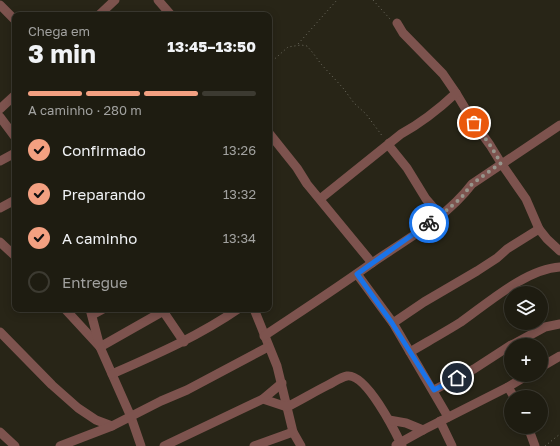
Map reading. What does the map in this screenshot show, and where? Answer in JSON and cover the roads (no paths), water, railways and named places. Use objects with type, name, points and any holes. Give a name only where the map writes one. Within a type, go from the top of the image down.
[{"type":"street","points":[[7,0],[0,5],[12,17]]},
{"type":"street","points":[[102,12],[115,0]]},
{"type":"street","points":[[158,0],[168,12]]},
{"type":"street","points":[[397,24],[403,33],[438,68],[526,199],[540,229],[560,250]]},
{"type":"street","points":[[320,200],[389,143],[432,114],[456,93]]},
{"type":"street","points":[[0,109],[12,100]]},
{"type":"street","points":[[0,117],[12,133]]},
{"type":"street","points":[[264,336],[357,274],[440,215],[461,198],[472,184],[501,163],[560,125]]},
{"type":"street","points":[[272,137],[297,168],[307,184],[372,263]]},
{"type":"street","points":[[389,143],[390,147],[407,168],[426,199],[440,215]]},
{"type":"street","points":[[0,161],[12,155]]},
{"type":"street","points":[[0,208],[12,202]]},
{"type":"street","points":[[392,323],[424,302],[477,271],[540,229]]},
{"type":"street","points":[[0,242],[12,253]]},
{"type":"street","points":[[410,352],[461,322],[490,300],[515,285],[541,271],[560,267]]},
{"type":"street","points":[[357,274],[392,323],[434,390],[448,417]]},
{"type":"street","points":[[68,312],[100,347]]},
{"type":"street","points":[[91,312],[100,347],[131,417],[141,446]]},
{"type":"street","points":[[100,347],[161,312]]},
{"type":"street","points":[[166,312],[184,342]]},
{"type":"street","points":[[112,374],[184,342],[234,312]]},
{"type":"street","points":[[255,312],[268,347],[277,366],[293,432],[300,446]]},
{"type":"street","points":[[524,338],[545,327],[560,324]]},
{"type":"street","points":[[0,332],[52,385],[78,408],[96,420],[112,426]]},
{"type":"street","points":[[60,446],[131,417],[161,401],[187,390],[268,347]]},
{"type":"street","points":[[434,390],[474,369],[504,350]]},
{"type":"street","points":[[548,363],[560,356]]},
{"type":"street","points":[[262,399],[287,407],[348,376],[355,377],[363,382],[389,420],[399,445],[423,430],[516,382]]},
{"type":"street","points":[[164,446],[262,399],[282,383]]},
{"type":"street","points":[[389,420],[410,424],[423,430]]},
{"type":"street","points":[[440,421],[452,446]]},
{"type":"street","points":[[0,432],[15,446]]},
{"type":"street","points":[[254,446],[293,432]]},
{"type":"street","points":[[531,434],[535,446]]}]
